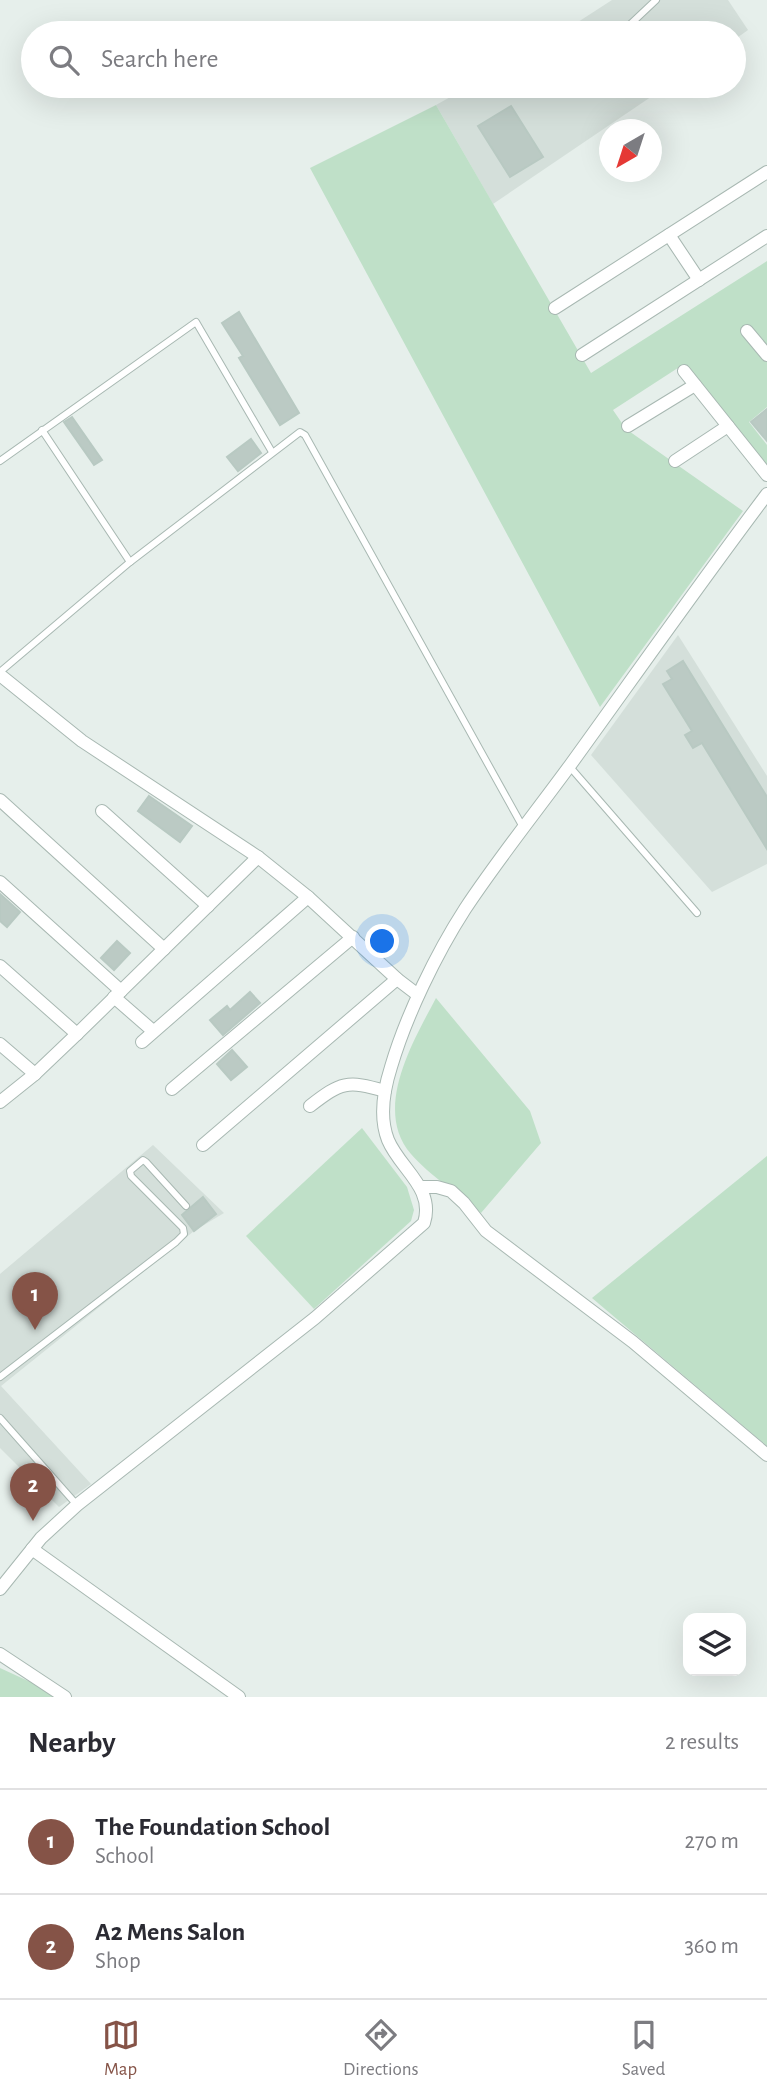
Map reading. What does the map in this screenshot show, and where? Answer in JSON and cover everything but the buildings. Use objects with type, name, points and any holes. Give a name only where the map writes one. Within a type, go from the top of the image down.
[{"type":"street","points":[[555,308],[767,172]]},
{"type":"street","points":[[669,235],[699,280]]},
{"type":"street","points":[[582,355],[767,236]]},
{"type":"street","points":[[747,331],[767,355]]},
{"type":"street","points":[[684,371],[767,475]]},
{"type":"street","points":[[628,426],[695,386]]},
{"type":"street","points":[[675,461],[728,426]]},
{"type":"street","points":[[0,1589],[41,1538],[78,1505],[315,1318],[424,1223],[428,1209],[421,1187],[398,1159],[387,1138],[383,1121],[385,1091],[391,1068],[418,995],[464,911],[767,494]]},
{"type":"street","points":[[0,673],[82,741],[258,857],[309,897],[397,979],[418,995]]},
{"type":"street","points":[[0,800],[164,949]]},
{"type":"street","points":[[102,811],[208,906]]},
{"type":"street","points":[[0,1102],[35,1074],[258,857]]},
{"type":"street","points":[[0,882],[153,1031]]},
{"type":"street","points":[[142,1042],[309,897]]},
{"type":"street","points":[[172,1089],[353,937]]},
{"type":"street","points":[[0,966],[77,1034]]},
{"type":"street","points":[[203,1145],[397,979]]},
{"type":"street","points":[[0,1044],[35,1074]]},
{"type":"street","points":[[310,1106],[334,1087],[345,1084],[364,1085],[385,1091]]},
{"type":"street","points":[[421,1187],[437,1187],[451,1191],[464,1203],[485,1231],[633,1342],[767,1455]]},
{"type":"street","points":[[32,1549],[239,1697]]},
{"type":"street","points":[[0,1654],[65,1697]]},
{"type":"lane","points":[[634,21],[656,0]]},
{"type":"lane","points":[[0,461],[196,322],[272,452]]},
{"type":"lane","points":[[42,430],[130,562]]},
{"type":"lane","points":[[0,673],[130,562],[297,432],[305,435],[524,829]]},
{"type":"lane","points":[[569,766],[697,913]]},
{"type":"lane","points":[[0,1377],[184,1234],[183,1228],[131,1176],[130,1171],[138,1163],[146,1161],[186,1206]]},
{"type":"lane","points":[[0,1418],[78,1505]]},
{"type":"shaded area","points":[[612,0],[728,0],[742,21],[580,21]]},
{"type":"shaded area","points":[[449,98],[649,98],[618,119],[599,119],[599,132],[493,204],[436,105]]},
{"type":"shaded area","points":[[678,635],[767,776],[767,864],[712,892],[591,755]]},
{"type":"shaded area","points":[[153,1145],[224,1213],[194,1231],[1,1386],[91,1484],[59,1507],[0,1448],[0,1274]]},
{"type":"green space","points":[[436,105],[591,373],[767,261],[767,407],[749,422],[767,445],[767,466],[684,364],[613,410],[626,429],[743,511],[600,707],[310,168]]},
{"type":"green space","points":[[436,998],[530,1111],[541,1143],[481,1213],[418,1162],[400,1136],[395,1117],[396,1096],[408,1054]]},
{"type":"green space","points":[[362,1128],[407,1187],[414,1210],[411,1221],[314,1309],[246,1236]]},
{"type":"green space","points":[[767,1156],[767,1446],[592,1298]]},
{"type":"green space","points":[[0,1668],[63,1697],[0,1697]]},
{"type":"place","name":"The Foundation School","points":[[35,1330]]},
{"type":"place","name":"A2 Mens Salon","points":[[33,1521]]}]
